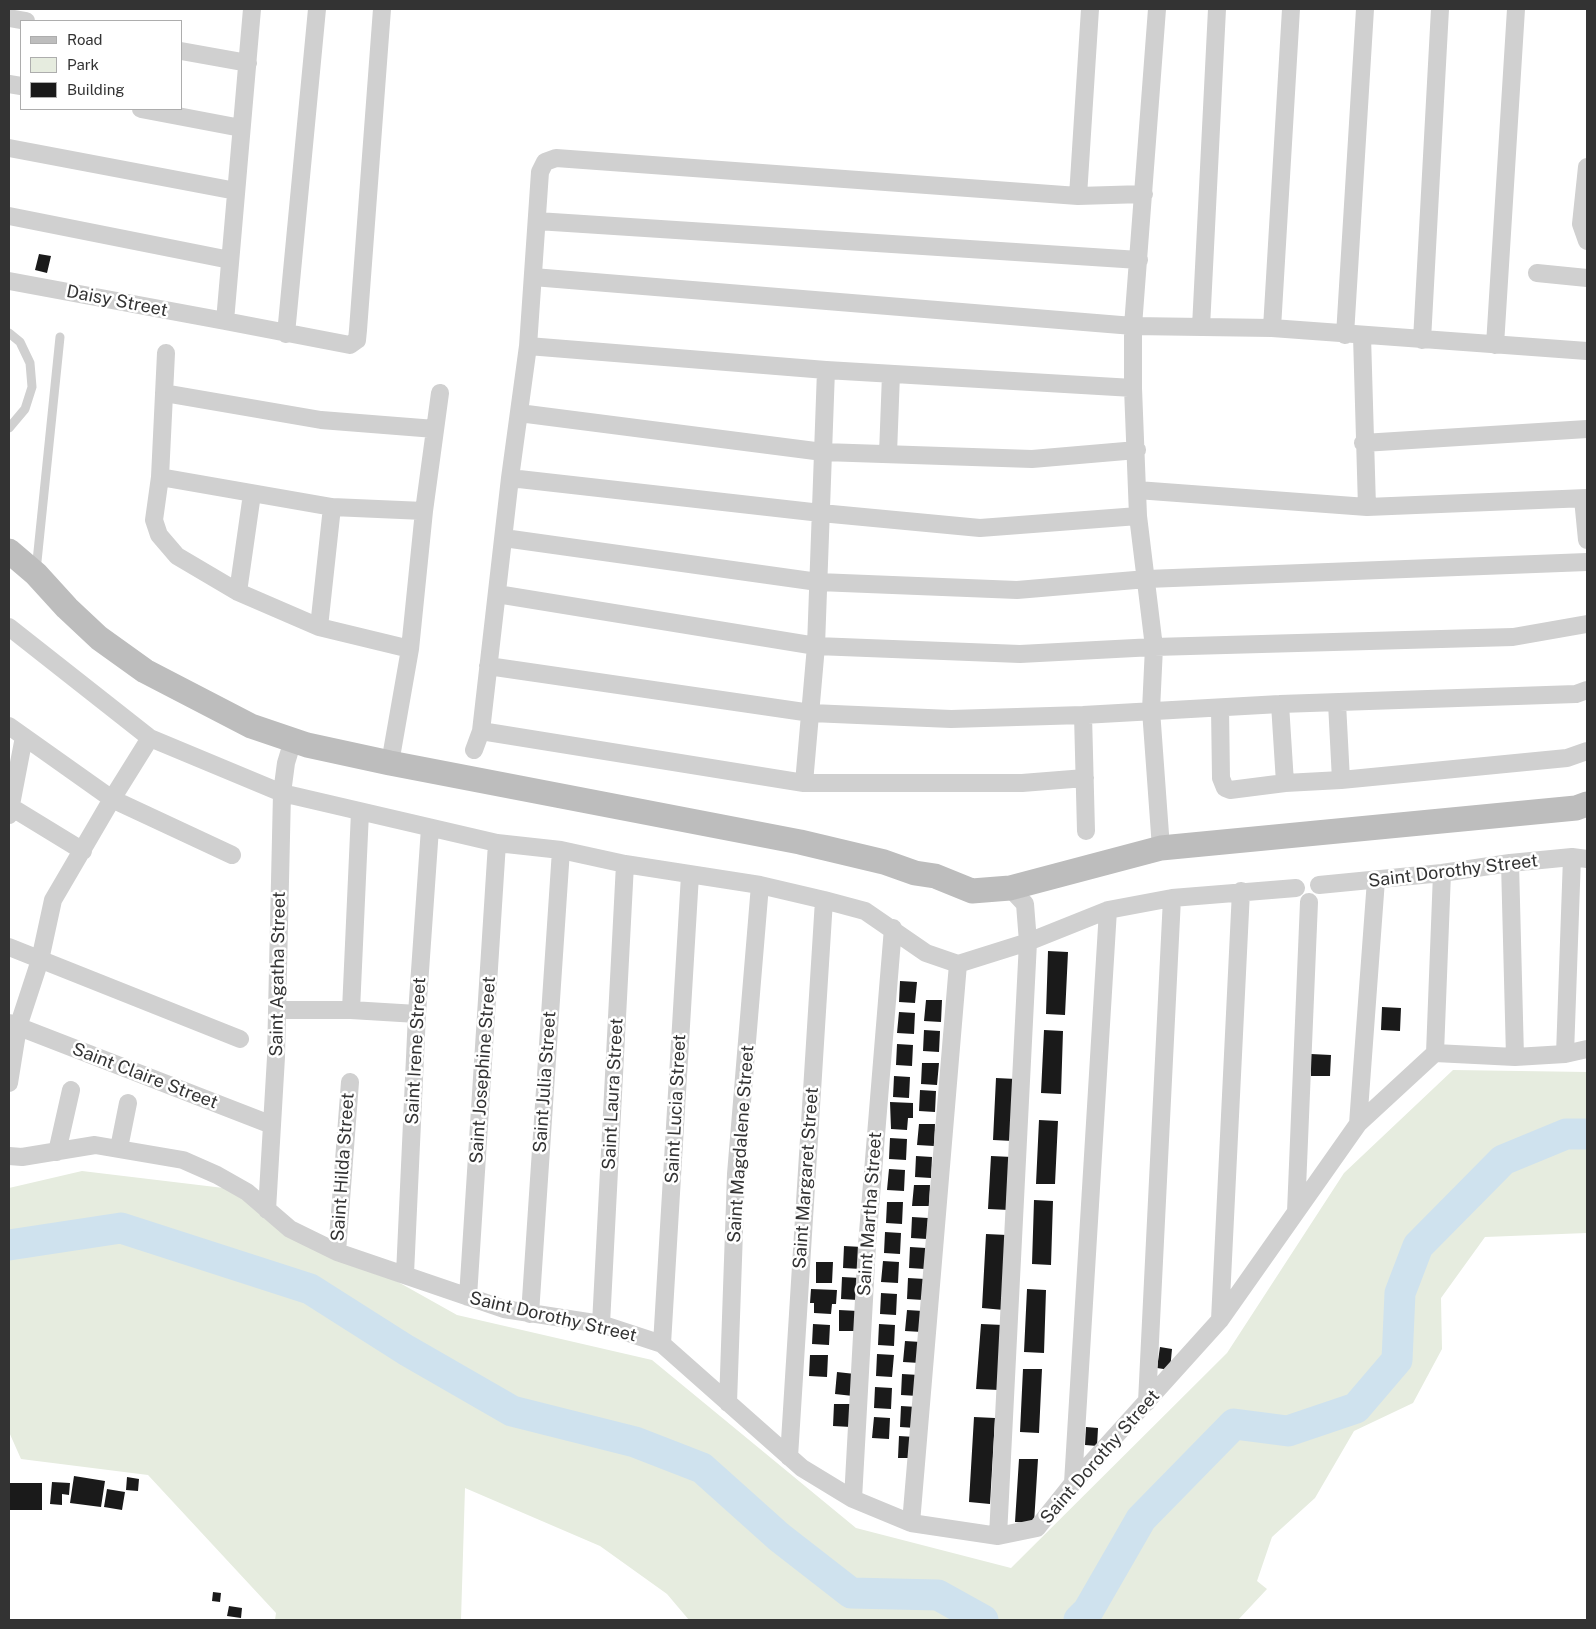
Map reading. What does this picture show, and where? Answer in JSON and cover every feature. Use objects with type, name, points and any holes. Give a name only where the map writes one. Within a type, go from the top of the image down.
[{"type":"street","points":[[225,321],[252,9]]},
{"type":"street","points":[[286,334],[317,9]]},
{"type":"street","name":"Daisy Street","points":[[9,281],[350,345],[356,340],[382,9]]},
{"type":"street","points":[[1078,196],[1090,9]]},
{"type":"street","points":[[1157,9],[1133,326],[1133,388],[1137,450],[1138,516],[1154,647],[1152,710],[1161,848]]},
{"type":"street","points":[[1201,327],[1217,9]]},
{"type":"street","points":[[1272,328],[1291,9]]},
{"type":"street","points":[[1365,9],[1354,335],[1367,507]]},
{"type":"street","points":[[1422,340],[1440,9]]},
{"type":"street","points":[[1495,346],[1516,9]]},
{"type":"street","points":[[182,51],[248,63]]},
{"type":"street","points":[[146,110],[241,128]]},
{"type":"street","points":[[9,148],[236,191]]},
{"type":"street","points":[[474,750],[481,731],[510,478],[528,346],[542,166],[545,162],[556,158],[1078,196],[1144,194]]},
{"type":"street","points":[[1587,167],[1581,224],[1587,241]]},
{"type":"street","points":[[9,216],[230,260]]},
{"type":"street","points":[[537,221],[1139,260]]},
{"type":"street","points":[[1537,273],[1587,278]]},
{"type":"street","points":[[534,277],[1133,326],[1272,328],[1495,346],[1587,351]]},
{"type":"street","points":[[528,346],[826,370],[1133,388]]},
{"type":"street","points":[[166,353],[160,477],[154,520],[158,535],[177,556],[238,592],[319,627],[410,649]]},
{"type":"street","points":[[804,783],[816,646],[826,370]]},
{"type":"street","points":[[888,454],[891,374]]},
{"type":"street","points":[[164,393],[321,420],[435,429]]},
{"type":"street","points":[[390,763],[410,649],[424,511],[440,393]]},
{"type":"street","points":[[519,413],[823,452],[1032,459],[1137,450]]},
{"type":"street","points":[[1363,443],[1587,429]]},
{"type":"street","points":[[160,477],[332,507],[424,511]]},
{"type":"street","points":[[510,478],[821,513],[980,528],[1138,516]]},
{"type":"street","points":[[1137,490],[1367,507],[1585,499],[1587,540]]},
{"type":"street","points":[[238,592],[252,494]]},
{"type":"street","points":[[319,627],[332,507]]},
{"type":"street","points":[[504,538],[818,582],[1017,590],[1147,579],[1587,562]]},
{"type":"street","points":[[9,551],[36,574],[67,608],[99,638],[145,671],[251,726],[293,740],[390,763],[800,842],[884,862],[915,873],[935,876],[972,891],[1010,888],[1161,848],[1583,807]]},
{"type":"street","points":[[497,594],[816,646],[1020,654],[1154,647],[1513,637],[1587,624]]},
{"type":"street","points":[[9,627],[150,738],[282,793],[497,843],[561,850],[624,864],[760,885],[824,900],[865,911],[893,928],[926,953],[958,964],[1028,942],[1108,910],[1172,898],[1240,891],[1296,888]]},
{"type":"street","points":[[488,666],[811,713],[951,719],[1083,715],[1280,704],[1576,694],[1587,690]]},
{"type":"street","points":[[1336,703],[1341,780]]},
{"type":"street","points":[[1280,704],[1285,783]]},
{"type":"street","points":[[1220,708],[1221,778],[1225,788],[1235,790],[1285,783],[1341,780],[1567,758],[1587,751]]},
{"type":"street","points":[[1083,715],[1086,831]]},
{"type":"street","points":[[9,726],[112,798],[232,855]]},
{"type":"street","points":[[481,731],[804,783],[1022,783],[1085,778]]},
{"type":"street","points":[[24,738],[10,811],[83,851]]},
{"type":"street","points":[[10,1074],[13,1025],[40,960],[54,900],[112,798],[150,738]]},
{"type":"street","name":"Saint Agatha Street","points":[[267,1210],[277,1010],[282,793],[286,763],[293,740]]},
{"type":"street","points":[[351,1010],[360,812]]},
{"type":"street","name":"Saint Irene Street","points":[[405,1274],[417,1014],[430,828]]},
{"type":"street","name":"Saint Josephine Street","points":[[468,1297],[497,843]]},
{"type":"street","name":"Saint Julia Street","points":[[530,1314],[561,850]]},
{"type":"street","points":[[1565,1054],[1580,858]]},
{"type":"street","name":"Saint Dorothy Street","points":[[1319,885],[1442,873],[1510,863],[1580,858]]},
{"type":"street","points":[[1510,863],[1515,1057]]},
{"type":"street","name":"Saint Laura Street","points":[[601,1324],[624,864]]},
{"type":"street","points":[[1442,873],[1435,1053],[1515,1057],[1565,1054],[1587,1049]]},
{"type":"street","name":"Saint Lucia Street","points":[[662,1344],[690,874]]},
{"type":"street","points":[[1306,877],[1314,879],[1319,885],[1320,892],[1316,899],[1309,902],[1302,901],[1296,895],[1296,888],[1300,881],[1306,877]]},
{"type":"street","points":[[1358,1124],[1376,880]]},
{"type":"street","name":"Saint Magdalene Street","points":[[728,1403],[736,1174],[760,885]]},
{"type":"street","points":[[998,1536],[1028,942],[1025,904],[1010,888]]},
{"type":"street","points":[[1220,1320],[1240,891]]},
{"type":"street","points":[[1147,1402],[1172,898]]},
{"type":"street","name":"Saint Margaret Street","points":[[789,1456],[824,900]]},
{"type":"street","points":[[1296,1212],[1309,902]]},
{"type":"street","points":[[1072,1483],[1108,910]]},
{"type":"street","name":"Saint Martha Street","points":[[853,1499],[867,1245],[893,928]]},
{"type":"street","points":[[9,947],[240,1039]]},
{"type":"street","points":[[912,1523],[958,964]]},
{"type":"street","points":[[277,1010],[351,1010],[417,1014]]},
{"type":"street","name":"Saint Claire Street","points":[[13,1025],[272,1125]]},
{"type":"street","name":"Saint Dorothy Street","points":[[9,1156],[22,1158],[95,1145],[183,1160],[217,1175],[247,1192],[290,1229],[337,1252],[504,1309],[601,1324],[662,1344],[802,1468],[853,1499],[912,1523],[998,1536],[1037,1528],[1072,1483],[1220,1320],[1358,1124],[1435,1053]]},
{"type":"street","name":"Saint Hilda Street","points":[[337,1252],[350,1082]]},
{"type":"street","points":[[57,1152],[71,1090]]},
{"type":"street","points":[[119,1148],[128,1103]]},
{"type":"lane","points":[[9,333],[20,342],[30,363],[32,387],[25,409],[9,428]]},
{"type":"lane","points":[[36,574],[60,337]]},
{"type":"green space","points":[[1453,1070],[1587,1072],[1587,1233],[1485,1237],[1441,1298],[1442,1349],[1413,1403],[1354,1431],[1315,1498],[1272,1537],[1257,1581],[1267,1589],[1238,1620],[689,1620],[667,1594],[600,1546],[465,1488],[461,1620],[275,1620],[276,1613],[148,1475],[21,1459],[9,1432],[9,1188],[82,1171],[232,1189],[457,1315],[652,1360],[856,1528],[1011,1568],[1227,1353],[1344,1173]]},
{"type":"building","points":[[39,254],[51,256],[47,273],[35,270]]},
{"type":"building","points":[[1048,951],[1068,952],[1065,1015],[1046,1014]]},
{"type":"building","points":[[900,981],[917,982],[915,1003],[899,1002]]},
{"type":"building","points":[[926,1000],[942,1000],[941,1022],[924,1021]]},
{"type":"building","points":[[1382,1007],[1401,1008],[1400,1031],[1381,1030]]},
{"type":"building","points":[[899,1012],[915,1013],[914,1034],[897,1033]]},
{"type":"building","points":[[924,1030],[940,1031],[939,1052],[923,1051]]},
{"type":"building","points":[[1044,1030],[1063,1031],[1061,1094],[1041,1093]]},
{"type":"building","points":[[897,1044],[913,1045],[912,1066],[896,1065]]},
{"type":"building","points":[[1311,1054],[1331,1055],[1330,1076],[1311,1076]]},
{"type":"building","points":[[922,1063],[939,1063],[937,1085],[921,1084]]},
{"type":"building","points":[[894,1076],[910,1077],[909,1098],[893,1097]]},
{"type":"building","points":[[996,1078],[1016,1079],[1013,1141],[993,1140]]},
{"type":"building","points":[[920,1090],[936,1091],[935,1112],[919,1111]]},
{"type":"building","points":[[890,1102],[913,1103],[913,1118],[908,1118],[907,1130],[891,1129]]},
{"type":"building","points":[[1039,1120],[1058,1121],[1055,1184],[1036,1184]]},
{"type":"building","points":[[919,1124],[935,1124],[934,1146],[917,1145]]},
{"type":"building","points":[[890,1138],[907,1139],[906,1160],[889,1159]]},
{"type":"building","points":[[916,1156],[932,1157],[931,1178],[915,1177]]},
{"type":"building","points":[[991,1156],[1012,1157],[1009,1210],[988,1209]]},
{"type":"building","points":[[889,1169],[905,1170],[904,1191],[887,1190]]},
{"type":"building","points":[[914,1185],[930,1185],[929,1206],[912,1206]]},
{"type":"building","points":[[1034,1200],[1053,1201],[1051,1265],[1032,1264]]},
{"type":"building","points":[[887,1202],[903,1202],[902,1224],[886,1223]]},
{"type":"building","points":[[912,1217],[928,1218],[927,1239],[911,1238]]},
{"type":"building","points":[[885,1232],[901,1233],[900,1254],[884,1253]]},
{"type":"building","points":[[986,1234],[1007,1235],[1004,1310],[982,1308]]},
{"type":"building","points":[[844,1246],[862,1247],[861,1269],[843,1268]]},
{"type":"building","points":[[910,1247],[926,1248],[925,1269],[909,1268]]},
{"type":"building","points":[[883,1261],[899,1262],[898,1283],[881,1282]]},
{"type":"building","points":[[816,1262],[833,1262],[832,1283],[816,1283]]},
{"type":"building","points":[[842,1277],[860,1278],[858,1300],[841,1299]]},
{"type":"building","points":[[908,1278],[925,1279],[923,1300],[907,1299]]},
{"type":"building","points":[[811,1289],[837,1290],[836,1304],[832,1304],[831,1314],[814,1313],[814,1303],[810,1303]]},
{"type":"building","points":[[1027,1289],[1046,1290],[1044,1353],[1024,1352]]},
{"type":"building","points":[[881,1293],[897,1294],[896,1315],[880,1314]]},
{"type":"building","points":[[839,1310],[858,1311],[857,1331],[839,1331]]},
{"type":"building","points":[[907,1310],[923,1311],[922,1332],[905,1331]]},
{"type":"building","points":[[813,1324],[830,1325],[829,1345],[812,1344]]},
{"type":"building","points":[[879,1324],[895,1325],[894,1346],[878,1345]]},
{"type":"building","points":[[981,1324],[1003,1325],[999,1390],[976,1389]]},
{"type":"building","points":[[905,1341],[921,1342],[920,1363],[903,1362]]},
{"type":"building","points":[[1160,1347],[1172,1349],[1170,1370],[1157,1368]]},
{"type":"building","points":[[877,1354],[894,1355],[892,1377],[876,1376]]},
{"type":"building","points":[[810,1355],[828,1355],[827,1377],[809,1376]]},
{"type":"building","points":[[1023,1369],[1042,1369],[1039,1433],[1020,1432]]},
{"type":"building","points":[[837,1372],[855,1374],[853,1396],[835,1394]]},
{"type":"building","points":[[902,1374],[919,1375],[918,1396],[901,1395]]},
{"type":"building","points":[[875,1387],[892,1388],[891,1409],[874,1408]]},
{"type":"building","points":[[834,1404],[852,1404],[851,1427],[833,1426]]},
{"type":"building","points":[[901,1406],[917,1407],[916,1428],[900,1427]]},
{"type":"building","points":[[874,1417],[890,1418],[889,1439],[872,1438]]},
{"type":"building","points":[[974,1417],[995,1418],[990,1504],[969,1502]]},
{"type":"building","points":[[1086,1427],[1098,1428],[1097,1446],[1085,1445]]},
{"type":"building","points":[[899,1436],[915,1437],[914,1458],[898,1458]]},
{"type":"building","points":[[1019,1459],[1038,1459],[1034,1523],[1015,1522]]},
{"type":"building","points":[[74,1476],[105,1481],[101,1507],[70,1503]]},
{"type":"building","points":[[127,1477],[139,1479],[138,1491],[126,1490]]},
{"type":"building","points":[[52,1482],[70,1483],[69,1495],[62,1494],[62,1505],[50,1504]]},
{"type":"building","points":[[9,1483],[42,1483],[42,1510],[9,1510]]},
{"type":"building","points":[[107,1489],[125,1492],[122,1510],[104,1507]]},
{"type":"building","points":[[213,1592],[221,1593],[220,1602],[212,1601]]},
{"type":"building","points":[[229,1606],[242,1608],[241,1618],[227,1616]]},
{"type":"waterway","points":[[1079,1620],[1088,1611],[1141,1519],[1234,1424],[1288,1431],[1356,1408],[1397,1360],[1400,1293],[1418,1246],[1503,1160],[1566,1134],[1587,1134]]},
{"type":"waterway","points":[[9,1245],[121,1228],[310,1289],[406,1350],[512,1411],[635,1442],[702,1468],[779,1537],[851,1593],[938,1595],[983,1620]]}]
